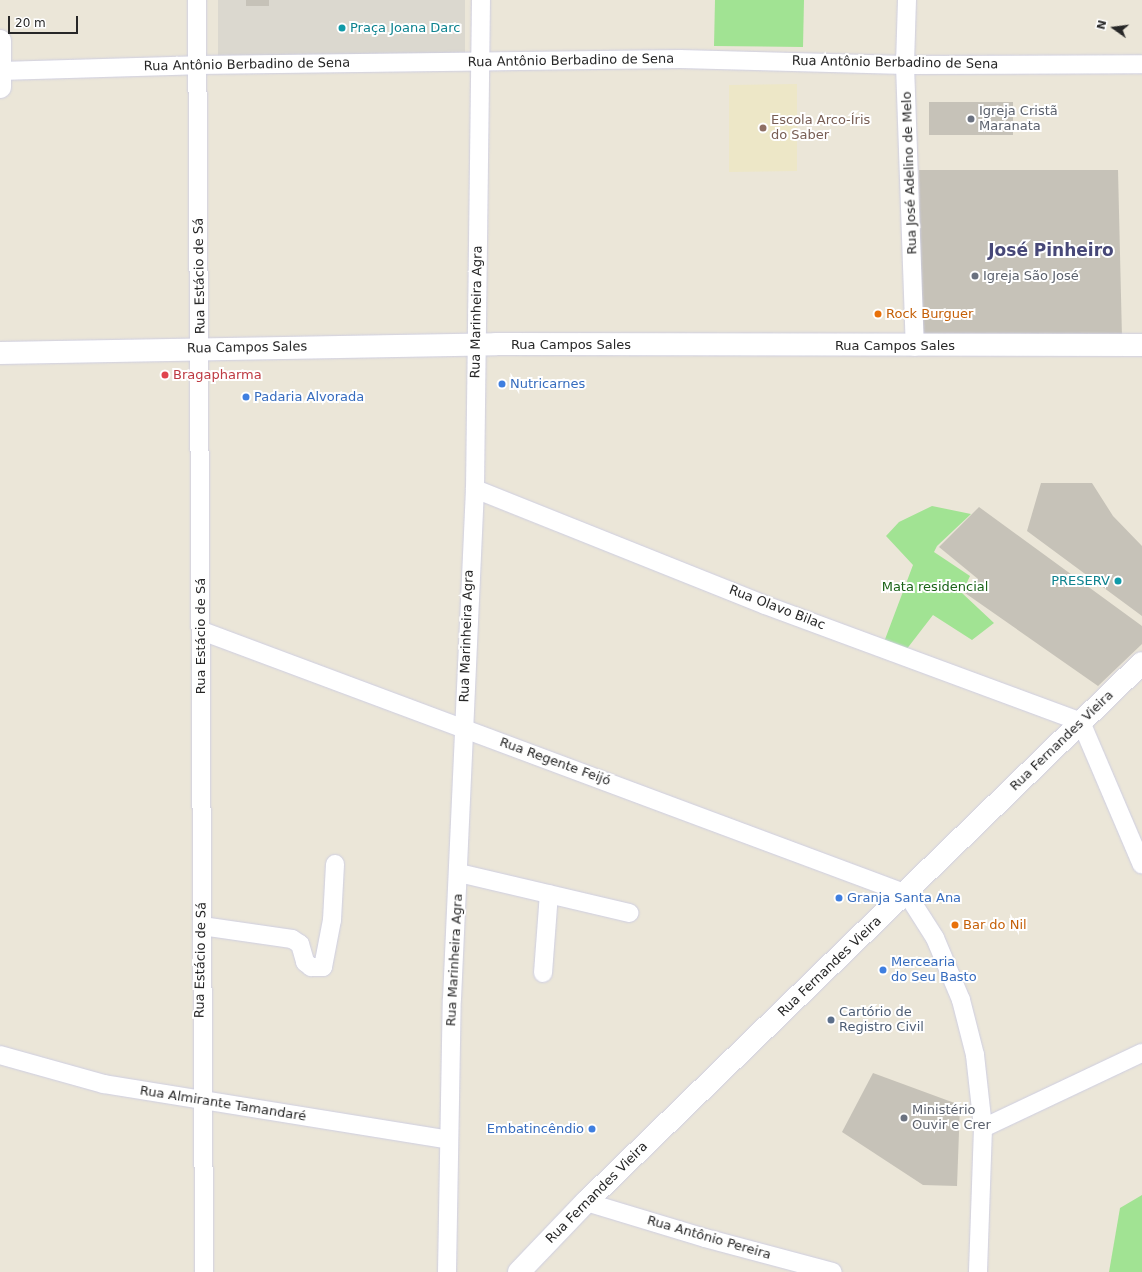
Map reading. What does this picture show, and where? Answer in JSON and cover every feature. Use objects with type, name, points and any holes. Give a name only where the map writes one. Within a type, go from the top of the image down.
[{"type":"street","name":"Rua Estácio de Sá","points":[[197,0],[201,349],[201,1100],[204,1272]]},
{"type":"street","name":"Rua Marinheira Agra","points":[[447,1272],[448,1140],[475,489],[478,62],[481,0]]},
{"type":"street","name":"Rua José Adelino de Melo","points":[[907,0],[905,65],[915,347]]},
{"type":"street","points":[[0,41],[0,87]]},
{"type":"street","name":"Rua Antônio Berbadino de Sena","points":[[0,71],[198,65],[680,59],[905,65],[1142,64]]},
{"type":"street","name":"Rua Campos Sales","points":[[0,353],[476,345],[915,347],[1142,345]]},
{"type":"street","name":"Rua Olavo Bilac","points":[[475,489],[766,605],[1081,722]]},
{"type":"street","name":"Rua Regente Feijó","points":[[202,631],[907,894]]},
{"type":"street","name":"Rua Fernandes Vieira","points":[[519,1272],[586,1202],[907,894],[1142,663]]},
{"type":"street","points":[[1081,722],[1142,865]]},
{"type":"street","points":[[202,926],[292,939],[300,944],[305,962],[311,967],[323,967],[332,920],[335,864]]},
{"type":"street","points":[[459,873],[629,913]]},
{"type":"street","points":[[543,974],[549,894]]},
{"type":"street","points":[[907,894],[935,938],[961,1000],[975,1055],[983,1128],[978,1272]]},
{"type":"street","points":[[983,1128],[1142,1053]]},
{"type":"street","name":"Rua Almirante Tamandaré","points":[[0,1055],[104,1084],[448,1140]]},
{"type":"street","name":"Rua Antônio Pereira","points":[[586,1202],[705,1238],[833,1272]]},
{"type":"shaded area","name":"Praça Joana Darc","points":[[218,0],[465,0],[465,56],[218,56]]},
{"type":"shaded area","name":"Escola Arco-Íris do Saber","points":[[797,84],[797,171],[729,172],[729,85]]},
{"type":"green space","points":[[715,0],[804,0],[803,47],[714,46]]},
{"type":"green space","name":"Mata residencial","points":[[932,506],[971,514],[937,546],[934,552],[970,576],[962,593],[994,623],[972,640],[933,615],[906,650],[884,642],[913,565],[886,536],[899,522]]},
{"type":"green space","points":[[1142,1195],[1142,1272],[1109,1272],[1120,1208]]},
{"type":"building","points":[[246,0],[269,0],[269,6],[246,6]]},
{"type":"building","name":"Igreja Cristã Maranata","points":[[929,102],[1013,102],[1013,135],[929,135]]},
{"type":"building","points":[[919,170],[1118,170],[1122,338],[921,338]]},
{"type":"building","name":"PRESERV","points":[[1041,483],[1092,483],[1113,516],[1142,546],[1142,616],[1027,531]]},
{"type":"building","points":[[979,507],[1142,626],[1142,644],[1098,686],[965,593],[978,579],[939,547]]},
{"type":"building","name":"Ministério Ouvir e Crer","points":[[873,1073],[960,1105],[957,1186],[923,1185],[842,1132]]},
{"type":"place","name":"Praça Joana Darc","points":[[342,28]]},
{"type":"place","name":"Igreja Cristã Maranata","points":[[971,119]]},
{"type":"place","name":"Escola Arco-Íris do Saber","points":[[763,128]]},
{"type":"place","name":"Igreja São José","points":[[975,276]]},
{"type":"place","name":"Rock Burguer","points":[[878,314]]},
{"type":"place","name":"Bragapharma","points":[[165,375]]},
{"type":"place","name":"Nutricarnes","points":[[502,384]]},
{"type":"place","name":"Padaria Alvorada","points":[[246,397]]},
{"type":"place","name":"PRESERV","points":[[1118,581]]},
{"type":"place","name":"Granja Santa Ana","points":[[839,898]]},
{"type":"place","name":"Bar do Nil","points":[[955,925]]},
{"type":"place","name":"Mercearia do Seu Basto","points":[[883,970]]},
{"type":"place","name":"Cartório de Registro Civil","points":[[831,1020]]},
{"type":"place","name":"Ministério Ouvir e Crer","points":[[904,1118]]},
{"type":"place","name":"Embatincêndio","points":[[592,1129]]},
{"type":"district","name":"José Pinheiro","points":[[1051,251]]}]
